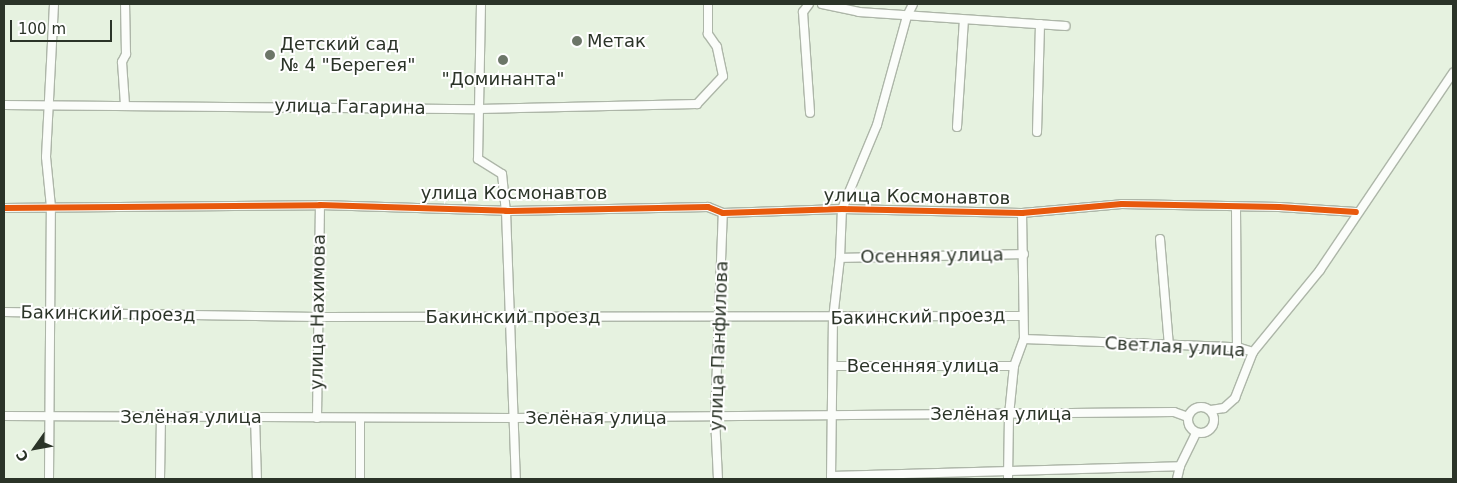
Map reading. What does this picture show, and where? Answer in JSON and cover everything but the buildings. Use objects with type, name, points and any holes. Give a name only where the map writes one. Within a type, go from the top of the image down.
[{"type":"street","points":[[49,479],[51,207],[46,157],[54,4]]},
{"type":"street","points":[[125,4],[126,54],[122,62],[125,105]]},
{"type":"street","points":[[481,4],[478,159],[502,174],[506,210],[516,479]]},
{"type":"street","name":"улица Гагарина","points":[[4,105],[479,109],[697,104],[723,76],[717,47],[708,34],[708,4]]},
{"type":"street","points":[[807,4],[803,12],[810,113]]},
{"type":"street","points":[[822,4],[859,12],[1066,26]]},
{"type":"street","points":[[913,4],[907,16],[877,125],[842,209],[840,258],[833,318],[830,415],[831,478],[1008,469],[1180,466]]},
{"type":"street","points":[[958,127],[964,20]]},
{"type":"street","points":[[1037,132],[1040,24]]},
{"type":"street","name":"Светлая улица","points":[[1024,339],[1237,348],[1253,352],[1320,270],[1356,212],[1453,73]]},
{"type":"street","name":"улица Космонавтов","points":[[4,208],[320,205],[506,210],[708,207],[723,213],[842,209],[1022,213],[1122,204],[1236,208],[1279,207],[1356,212]]},
{"type":"street","name":"улица Нахимова","points":[[316,418],[320,205]]},
{"type":"street","points":[[1236,208],[1237,348]]},
{"type":"street","name":"улица Панфилова","points":[[718,479],[716,417],[723,213]]},
{"type":"street","points":[[1008,479],[1009,415],[1014,366],[1024,339],[1022,213]]},
{"type":"street","points":[[1160,239],[1168,346]]},
{"type":"street","name":"Осенняя улица","points":[[840,258],[1024,254]]},
{"type":"street","name":"Бакинский проезд","points":[[4,312],[318,317],[833,318],[1023,316]]},
{"type":"street","points":[[1211,410],[1214,416],[1213,428],[1206,433],[1196,432],[1191,429],[1188,417],[1198,407],[1211,410],[1224,408],[1235,398],[1253,352]]},
{"type":"street","name":"Весенняя улица","points":[[833,366],[1014,366]]},
{"type":"street","name":"Зелёная улица","points":[[4,416],[514,418],[1174,412],[1188,417]]},
{"type":"street","points":[[160,479],[161,417]]},
{"type":"street","points":[[255,417],[257,479]]},
{"type":"street","points":[[360,418],[360,479]]},
{"type":"street","points":[[1177,479],[1180,466],[1196,432]]},
{"type":"cycle path","points":[[4,208],[320,205],[506,211],[708,207],[723,213],[842,209],[1022,213],[1122,204],[1279,207],[1356,212]]},
{"type":"place","name":"Метак","points":[[577,41]]},
{"type":"place","name":"Детский сад № 4 \"Берегея\"","points":[[270,55]]},
{"type":"place","name":"\"Доминанта\"","points":[[503,60]]}]
